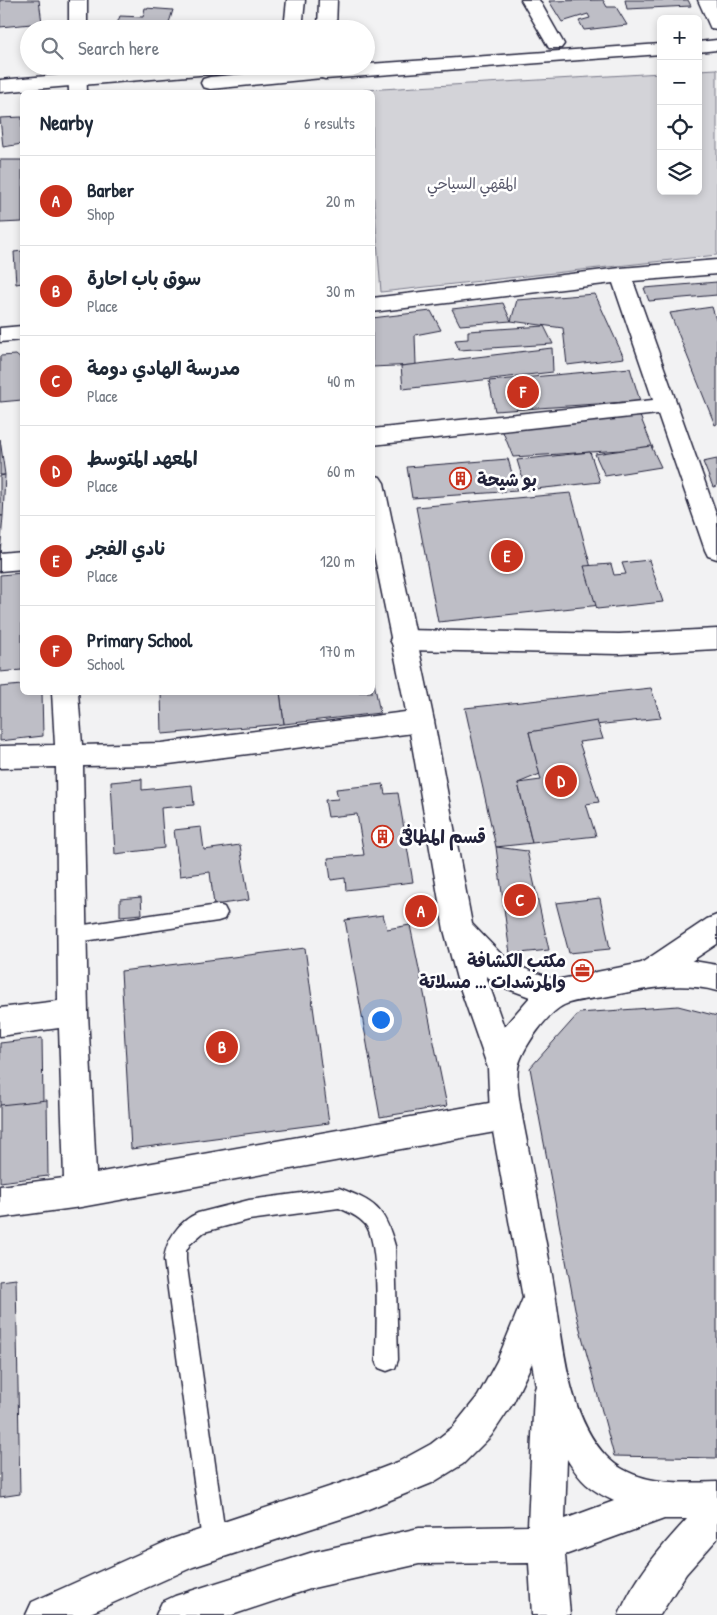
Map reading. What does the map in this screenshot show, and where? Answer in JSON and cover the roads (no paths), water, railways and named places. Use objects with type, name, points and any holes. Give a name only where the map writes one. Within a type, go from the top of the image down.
[{"type":"main road","points":[[78,0],[78,20]]},
{"type":"main road","points":[[294,20],[296,0]]},
{"type":"main road","points":[[327,20],[328,0]]},
{"type":"main road","points":[[530,0],[555,44]]},
{"type":"main road","points":[[707,0],[717,25]]},
{"type":"main road","points":[[702,36],[717,35]]},
{"type":"main road","points":[[375,55],[657,38]]},
{"type":"main road","points":[[702,47],[717,45]]},
{"type":"main road","points":[[375,67],[657,49]]},
{"type":"main road","points":[[0,86],[125,75]]},
{"type":"main road","points":[[324,90],[325,75]]},
{"type":"main road","points":[[140,90],[293,78]]},
{"type":"main road","points":[[0,102],[20,100]]},
{"type":"main road","points":[[375,305],[621,275],[717,267]]},
{"type":"main road","points":[[621,275],[665,406],[717,550]]},
{"type":"main road","points":[[0,335],[20,334]]},
{"type":"main road","points":[[375,437],[665,406]]},
{"type":"main road","points":[[376,516],[421,721],[459,930],[472,979],[503,1068],[506,1116],[540,1298],[551,1380],[546,1544],[552,1615]]},
{"type":"main road","points":[[0,562],[20,560]]},
{"type":"main road","points":[[403,640],[619,644],[717,639]]},
{"type":"main road","points":[[65,695],[69,755],[73,1013],[81,1190]]},
{"type":"main road","points":[[0,757],[161,754],[421,721]]},
{"type":"main road","points":[[647,975],[717,928]]},
{"type":"main road","points":[[459,930],[491,963],[513,978],[556,993]]},
{"type":"main road","points":[[503,1068],[514,1037],[542,1005],[556,993],[647,975],[682,972],[717,978]]},
{"type":"main road","points":[[0,1022],[73,1013]]},
{"type":"main road","points":[[0,1202],[81,1190],[506,1116]]},
{"type":"main road","points":[[45,1615],[121,1579],[214,1541],[362,1496],[436,1462],[464,1440],[485,1416],[508,1379],[540,1298]]},
{"type":"main road","points":[[551,1380],[576,1442],[593,1468],[602,1476],[631,1492],[664,1501],[717,1500]]},
{"type":"main road","points":[[174,1615],[313,1570],[419,1546],[546,1544],[664,1501]]},
{"type":"main road","points":[[638,1615],[673,1561],[717,1512]]},
{"type":"lane","points":[[71,936],[218,913]]},
{"type":"lane","points":[[214,1541],[175,1260],[176,1249],[183,1237],[198,1223],[249,1210],[338,1198],[359,1206],[373,1217],[381,1232],[385,1246],[387,1360]]},
{"type":"place","name":"Primary School","points":[[523,392]]},
{"type":"place","name":"بو شيحة","points":[[461,479]]},
{"type":"place","name":"نادي الفجر","points":[[507,556]]},
{"type":"place","name":"المعهد المتوسط","points":[[561,781]]},
{"type":"place","name":"قسم المطافئ","points":[[383,836]]},
{"type":"place","name":"مدرسة الهادي دومة","points":[[520,900]]},
{"type":"place","name":"Barber","points":[[421,911]]},
{"type":"place","name":"مكتب الكشافة والمرشدات ... مسلاتة","points":[[582,970]]},
{"type":"place","name":"سوق باب احارة","points":[[222,1047]]},
{"type":"park label","name":"المقهي السياحي","points":[[472,183]]}]
